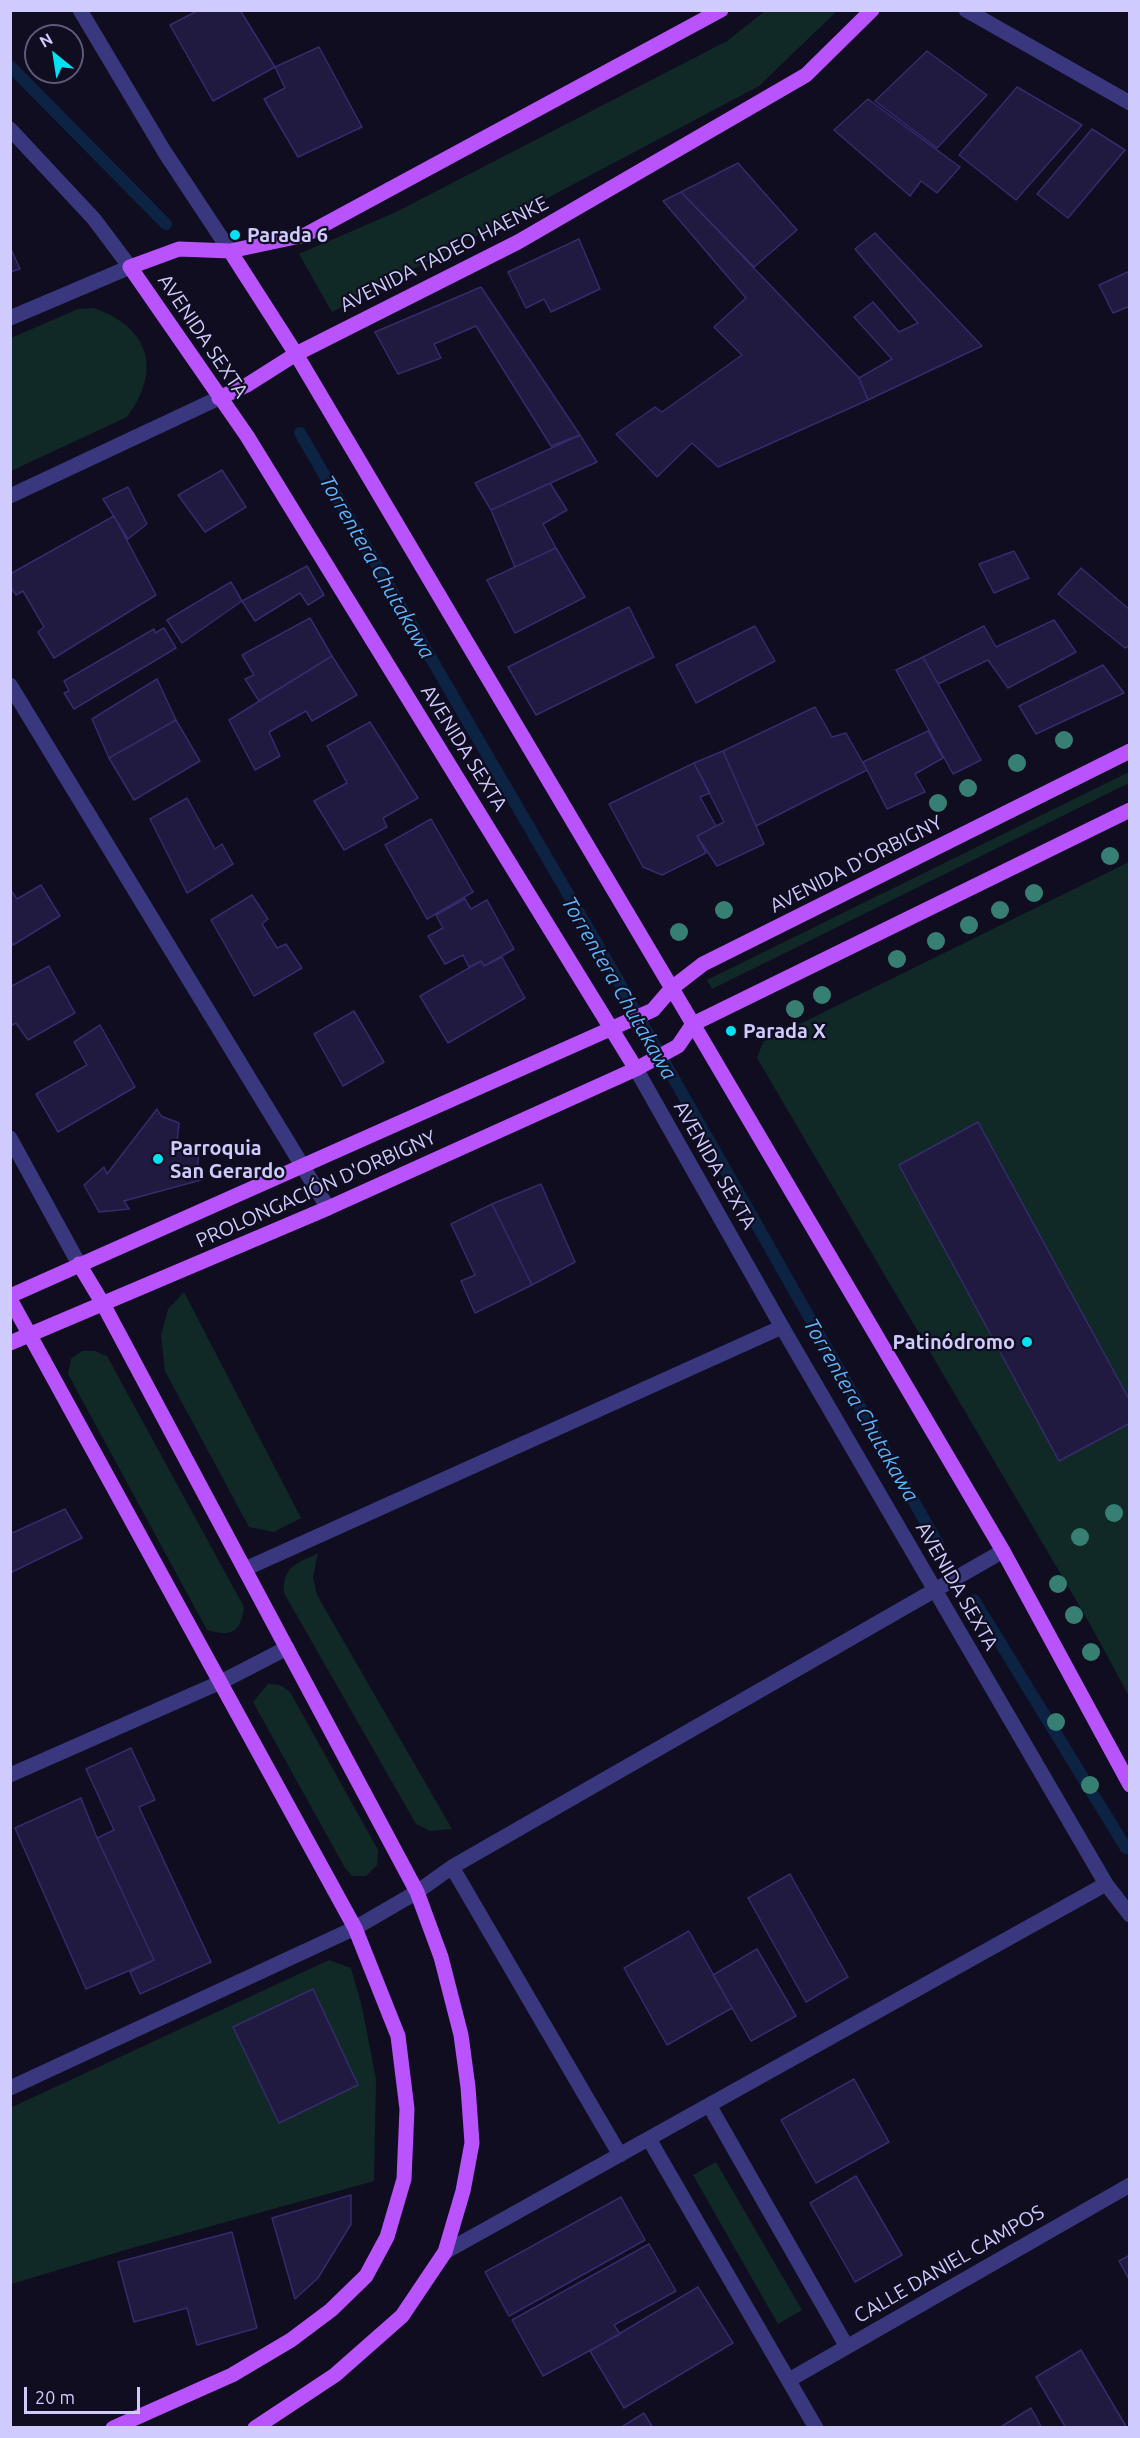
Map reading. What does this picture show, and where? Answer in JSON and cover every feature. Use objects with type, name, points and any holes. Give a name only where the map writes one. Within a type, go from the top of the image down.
[{"type":"main road","points":[[130,267],[179,249],[230,251],[305,235],[721,10]]},
{"type":"main road","name":"AVENIDA TADEO HAENKE","points":[[219,398],[247,386],[296,354],[518,242],[806,75],[872,10]]},
{"type":"main road","points":[[230,251],[296,354],[1003,1551],[1130,1785]]},
{"type":"main road","name":"AVENIDA SEXTA","points":[[130,267],[253,446],[638,1068]]},
{"type":"main road","name":"AVENIDA D'ORBIGNY","points":[[615,1028],[653,1011],[672,988],[703,964],[1130,751]]},
{"type":"main road","points":[[638,1068],[678,1047],[693,1024],[1130,810]]},
{"type":"main road","name":"PROLONGACIÓN D'ORBIGNY","points":[[10,1297],[79,1264],[615,1028]]},
{"type":"main road","name":"PROLONGACIÓN D'ORBIGNY","points":[[10,1343],[328,1208],[638,1068]]},
{"type":"main road","points":[[79,1264],[103,1304],[417,1892],[441,1957],[461,2036],[472,2143],[463,2191],[445,2252],[402,2316],[335,2375],[258,2427]]},
{"type":"main road","points":[[10,1297],[28,1335],[355,1928],[398,2036],[407,2109],[404,2179],[387,2237],[366,2276],[331,2310],[291,2340],[232,2375],[113,2427]]},
{"type":"street","points":[[80,10],[164,151],[230,251]]},
{"type":"street","points":[[966,10],[1130,103]]},
{"type":"street","name":"AVENIDA SEXTA","points":[[10,129],[94,219],[130,267]]},
{"type":"street","points":[[10,318],[130,267]]},
{"type":"street","name":"AVENIDA TADEO HAENKE","points":[[10,496],[219,398]]},
{"type":"street","points":[[10,685],[328,1208]]},
{"type":"street","name":"AVENIDA SEXTA","points":[[638,1068],[782,1327],[941,1586],[1106,1884],[1130,1915]]},
{"type":"street","points":[[10,1138],[79,1264]]},
{"type":"street","points":[[245,1569],[782,1327]]},
{"type":"street","points":[[10,2088],[355,1928],[417,1892],[452,1868],[1003,1551]]},
{"type":"street","points":[[10,1775],[221,1682],[287,1648]]},
{"type":"street","points":[[452,1868],[620,2155]]},
{"type":"street","points":[[445,2252],[1106,1884]]},
{"type":"street","points":[[709,2105],[847,2347]]},
{"type":"street","points":[[649,2139],[816,2427]]},
{"type":"street","name":"CALLE DANIEL CAMPOS","points":[[789,2380],[1130,2185]]},
{"type":"green space","points":[[765,11],[837,11],[759,86],[332,312],[299,254],[396,212],[727,41]]},
{"type":"green space","points":[[94,308],[113,316],[128,327],[145,352],[147,367],[138,400],[127,417],[11,471],[11,338],[78,309]]},
{"type":"green space","points":[[1129,772],[1129,783],[712,989],[707,980]]},
{"type":"green space","name":"Patinódromo","points":[[1129,862],[1129,1696],[1086,1617],[757,1058],[763,1042]]},
{"type":"green space","points":[[184,1292],[301,1518],[274,1532],[249,1527],[165,1371],[161,1335],[168,1309]]},
{"type":"green space","points":[[82,1351],[95,1351],[107,1356],[244,1607],[240,1623],[233,1631],[222,1633],[207,1630],[68,1374],[71,1359]]},
{"type":"green space","points":[[318,1553],[313,1577],[317,1595],[452,1829],[430,1831],[416,1824],[284,1593],[288,1571],[297,1563]]},
{"type":"green space","points":[[268,1684],[280,1685],[290,1692],[378,1850],[377,1865],[366,1876],[352,1876],[345,1868],[253,1702]]},
{"type":"green space","points":[[329,1960],[351,1968],[362,2007],[376,2079],[374,2181],[11,2284],[10,2108]]},
{"type":"green space","points":[[716,2162],[802,2310],[778,2324],[693,2175]]},
{"type":"building","points":[[199,10],[240,10],[275,67],[213,101],[170,25]]},
{"type":"building","points":[[319,47],[362,127],[298,157],[264,99],[285,88],[275,67]]},
{"type":"building","points":[[927,51],[987,95],[937,148],[875,101]]},
{"type":"building","points":[[1017,87],[1082,125],[1016,200],[959,155]]},
{"type":"building","points":[[868,99],[960,167],[937,193],[921,181],[910,196],[834,130]]},
{"type":"building","points":[[1092,129],[1125,150],[1068,218],[1037,194]]},
{"type":"building","points":[[738,163],[797,230],[754,267],[681,192]]},
{"type":"building","points":[[681,192],[859,378],[868,400],[718,467],[692,443],[657,477],[616,434],[655,407],[662,412],[742,355],[714,327],[746,298],[663,201]]},
{"type":"building","points":[[875,233],[982,346],[868,400],[859,378],[892,359],[854,317],[873,302],[899,332],[918,323],[855,249]]},
{"type":"building","points":[[579,239],[600,289],[551,312],[544,299],[526,308],[508,272]]},
{"type":"building","points":[[10,247],[20,269],[10,272]]},
{"type":"building","points":[[1130,271],[1130,306],[1113,313],[1099,285]]},
{"type":"building","points":[[481,287],[580,435],[551,446],[476,326],[434,344],[441,358],[398,374],[375,332]]},
{"type":"building","points":[[580,435],[597,462],[491,510],[475,483]]},
{"type":"building","points":[[222,470],[246,507],[205,532],[178,495]]},
{"type":"building","points":[[550,483],[567,510],[543,524],[556,548],[515,567],[491,510]]},
{"type":"building","points":[[128,487],[147,524],[128,539],[103,499]]},
{"type":"building","points":[[114,516],[156,595],[54,658],[38,632],[44,627],[23,591],[16,595],[10,586],[10,574]]},
{"type":"building","points":[[556,548],[585,597],[515,633],[487,580]]},
{"type":"building","points":[[1014,551],[1029,578],[994,593],[979,564]]},
{"type":"building","points":[[307,566],[324,595],[308,605],[300,593],[255,621],[242,601]]},
{"type":"building","points":[[1081,568],[1130,610],[1130,645],[1125,648],[1058,594]]},
{"type":"building","points":[[231,582],[242,601],[182,643],[167,620]]},
{"type":"building","points":[[629,607],[654,657],[536,715],[508,667]]},
{"type":"building","points":[[310,618],[332,656],[259,701],[245,679],[254,675],[242,655]]},
{"type":"building","points":[[1054,620],[1076,652],[1008,688],[988,660],[938,684],[923,657],[984,626],[996,647]]},
{"type":"building","points":[[755,626],[775,661],[696,703],[676,665]]},
{"type":"building","points":[[164,628],[176,648],[74,709],[64,693],[69,691],[64,681],[154,629],[155,633]]},
{"type":"building","points":[[332,656],[357,695],[312,721],[306,711],[269,732],[280,756],[255,770],[229,720]]},
{"type":"building","points":[[923,657],[981,760],[953,774],[896,670]]},
{"type":"building","points":[[1103,665],[1124,693],[1036,734],[1019,706]]},
{"type":"building","points":[[157,679],[176,720],[109,758],[92,719]]},
{"type":"building","points":[[815,707],[832,737],[846,733],[867,770],[756,826],[723,751]]},
{"type":"building","points":[[176,720],[200,761],[134,800],[109,758]]},
{"type":"building","points":[[370,722],[418,798],[383,818],[387,827],[344,850],[314,801],[347,783],[327,746]]},
{"type":"building","points":[[928,731],[943,758],[915,774],[925,792],[887,809],[863,762]]},
{"type":"building","points":[[723,751],[764,844],[717,866],[697,836],[724,822],[694,763]]},
{"type":"building","points":[[694,763],[710,793],[700,797],[716,826],[697,836],[706,853],[662,875],[643,867],[609,804]]},
{"type":"building","points":[[187,798],[215,849],[222,844],[233,864],[187,893],[150,819]]},
{"type":"building","points":[[431,819],[473,892],[427,919],[385,845]]},
{"type":"building","points":[[41,885],[60,916],[13,945],[10,940],[10,889],[17,899]]},
{"type":"building","points":[[252,895],[268,919],[262,924],[277,948],[286,944],[302,968],[254,996],[211,920]]},
{"type":"building","points":[[465,899],[471,909],[487,900],[514,949],[484,966],[481,961],[469,967],[463,955],[445,964],[428,936],[443,928],[436,915]]},
{"type":"building","points":[[502,957],[525,998],[448,1043],[420,996],[481,961],[484,966]]},
{"type":"building","points":[[49,966],[75,1013],[28,1040],[16,1023],[10,1026],[10,987]]},
{"type":"building","points":[[354,1011],[384,1062],[343,1086],[314,1034]]},
{"type":"building","points":[[100,1025],[135,1087],[58,1132],[36,1094],[87,1065],[74,1042]]},
{"type":"building","name":"Parroquia San Gerardo","points":[[157,1109],[161,1116],[179,1123],[177,1142],[199,1151],[197,1174],[201,1180],[124,1201],[129,1209],[99,1212],[84,1185],[104,1167],[107,1174]]},
{"type":"building","points":[[978,1122],[1130,1401],[1130,1423],[1059,1461],[899,1165]]},
{"type":"building","points":[[541,1184],[575,1262],[532,1285],[492,1204]]},
{"type":"building","points":[[492,1204],[532,1285],[475,1313],[461,1281],[475,1275],[451,1224]]},
{"type":"building","points":[[65,1509],[82,1538],[10,1573],[10,1534]]},
{"type":"building","points":[[131,1748],[155,1800],[139,1807],[211,1962],[140,1994],[130,1972],[154,1960],[97,1838],[114,1830],[86,1769]]},
{"type":"building","points":[[81,1798],[97,1838],[154,1960],[86,1989],[15,1828]]},
{"type":"building","points":[[790,1874],[848,1977],[806,2002],[748,1898]]},
{"type":"building","points":[[689,1931],[732,2008],[667,2045],[624,1968]]},
{"type":"building","points":[[757,1949],[796,2016],[751,2041],[713,1975]]},
{"type":"building","points":[[313,1989],[358,2085],[279,2123],[233,2027]]},
{"type":"building","points":[[854,2079],[889,2142],[816,2183],[781,2120]]},
{"type":"building","points":[[856,2176],[902,2255],[855,2282],[810,2203]]},
{"type":"building","points":[[351,2195],[351,2224],[318,2278],[295,2299],[272,2218]]},
{"type":"building","points":[[621,2197],[645,2240],[509,2316],[485,2272]]},
{"type":"building","points":[[232,2232],[257,2328],[197,2345],[187,2308],[134,2322],[118,2262]]},
{"type":"building","points":[[649,2244],[676,2291],[614,2325],[620,2334],[543,2376],[512,2320]]},
{"type":"building","points":[[1130,2255],[1130,2281],[1119,2261]]},
{"type":"building","points":[[698,2287],[733,2343],[624,2408],[590,2351]]},
{"type":"building","points":[[1081,2350],[1127,2428],[1066,2428],[1036,2377]]},
{"type":"building","points":[[1031,2408],[1042,2428],[999,2428]]},
{"type":"building","points":[[644,2413],[653,2428],[620,2428]]},
{"type":"waterway","name":"Torrentera Chutakawa","points":[[10,66],[166,224]]},
{"type":"waterway","name":"Torrentera Chutakawa","points":[[300,433],[607,961],[938,1544]]},
{"type":"waterway","name":"Torrentera Chutakawa","points":[[974,1600],[1126,1848]]},
{"type":"place","name":"Parada 6","points":[[235,235]]},
{"type":"place","name":"Parada X","points":[[731,1031]]},
{"type":"place","name":"Parroquia San Gerardo","points":[[158,1159]]},
{"type":"place","name":"Patinódromo","points":[[1027,1342]]}]
